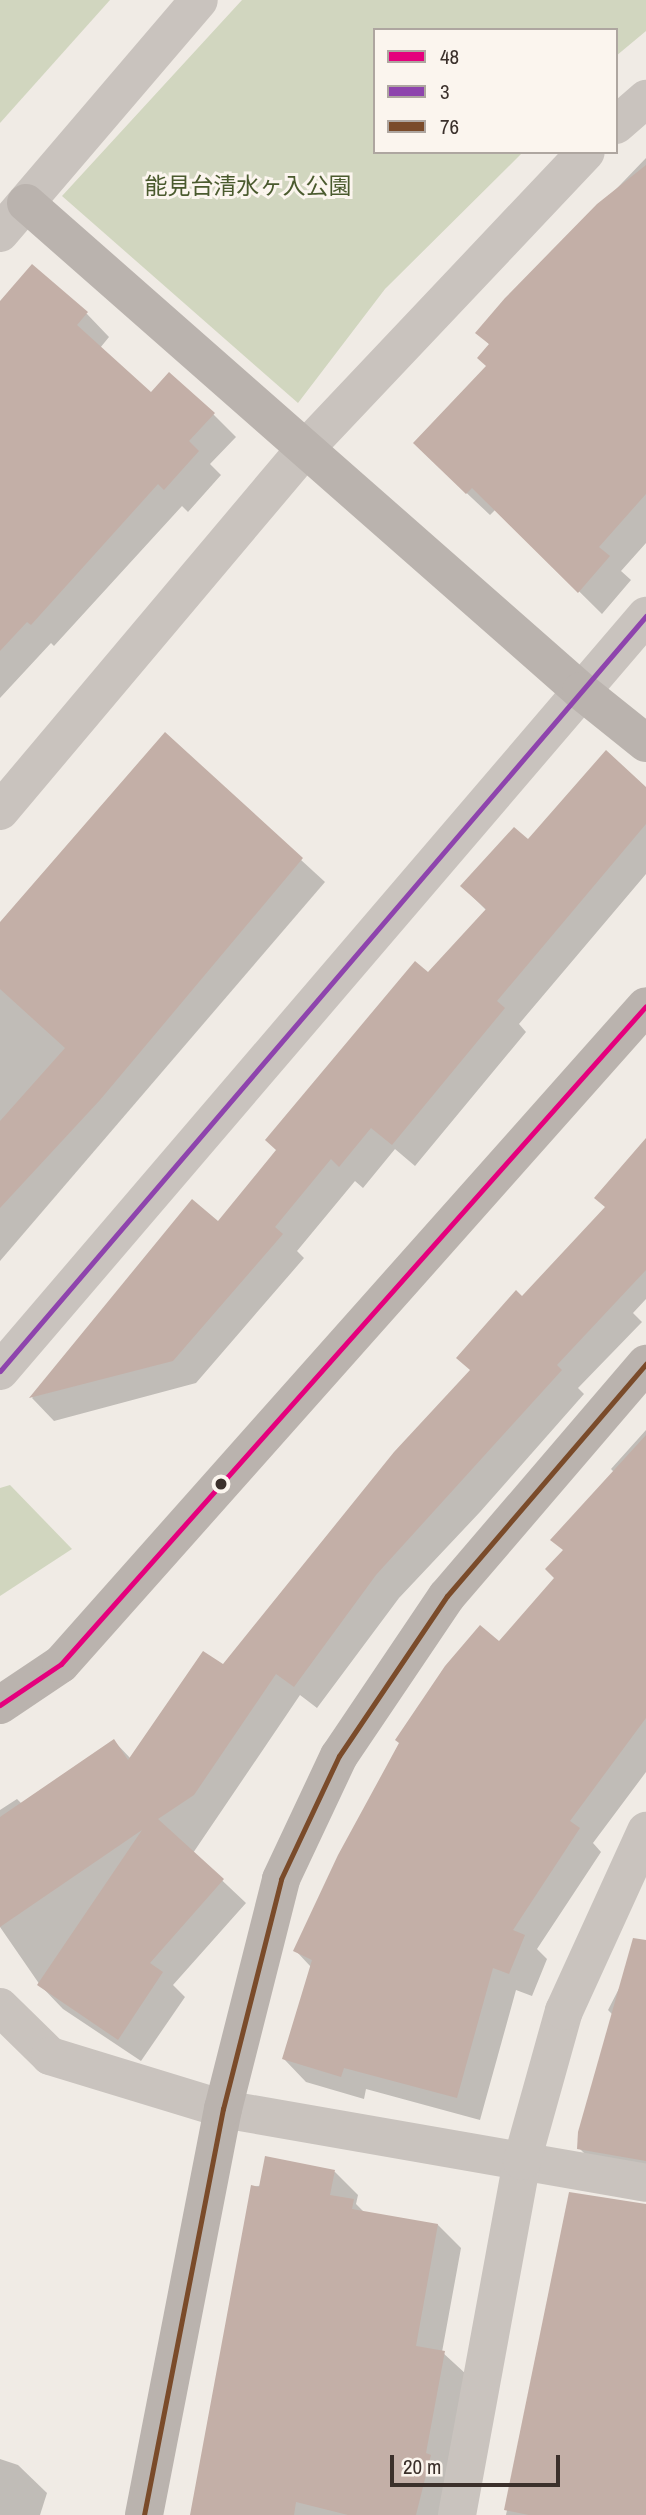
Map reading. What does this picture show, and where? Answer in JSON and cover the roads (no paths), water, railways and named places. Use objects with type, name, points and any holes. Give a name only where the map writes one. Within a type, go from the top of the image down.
[{"type":"street","points":[[0,233],[199,0]]},
{"type":"street","points":[[618,123],[646,99]]},
{"type":"street","points":[[0,811],[306,448],[584,154]]},
{"type":"street","points":[[26,203],[581,691],[646,743]]},
{"type":"street","points":[[0,1371],[646,616]]},
{"type":"street","points":[[0,1705],[61,1664],[646,1006]]},
{"type":"street","points":[[144,2515],[223,2109],[281,1879],[339,1756],[447,1595],[646,1364]]},
{"type":"street","points":[[457,2515],[522,2161],[564,2011],[646,1831]]},
{"type":"street","points":[[0,2007],[50,2056],[223,2109],[646,2183]]},
{"type":"park label","name":"能見台清水ヶ入公園","points":[[248,186]]}]
